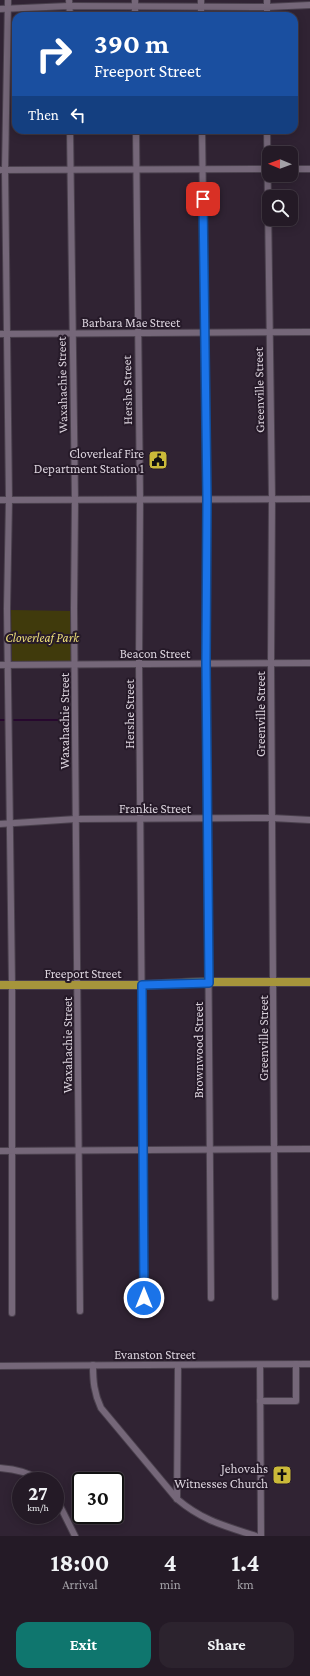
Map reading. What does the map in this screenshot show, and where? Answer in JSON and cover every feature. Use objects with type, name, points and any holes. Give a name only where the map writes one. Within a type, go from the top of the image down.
[{"type":"main road","name":"Freeport Street","points":[[0,985],[142,985],[310,982]]},
{"type":"street","points":[[8,0],[2,170],[3,334],[9,500],[8,665],[12,985],[12,1313]]},
{"type":"street","points":[[0,8],[69,3],[267,3],[310,5]]},
{"type":"street","name":"Waxahachie Street","points":[[70,134],[75,500],[80,1311]]},
{"type":"street","name":"Hershe Street","points":[[136,134],[140,500],[144,1298]]},
{"type":"street","name":"Brownwood Street","points":[[202,134],[207,499],[206,663],[211,1298]]},
{"type":"street","name":"Greenville Street","points":[[268,134],[268,146]]},
{"type":"street","points":[[2,170],[262,169]]},
{"type":"street","points":[[298,169],[310,169]]},
{"type":"street","name":"Greenville Street","points":[[268,182],[272,499],[271,663],[275,1297]]},
{"type":"street","name":"Barbara Mae Street","points":[[3,334],[310,332]]},
{"type":"street","points":[[0,500],[310,499]]},
{"type":"street","name":"Beacon Street","points":[[0,665],[310,663]]},
{"type":"street","name":"Frankie Street","points":[[0,824],[76,819],[272,818],[310,820]]},
{"type":"street","points":[[0,1151],[310,1149]]},
{"type":"street","points":[[260,1364],[261,1536]]},
{"type":"street","points":[[260,1401],[296,1401],[296,1364]]},
{"type":"street","name":"Evanston Street","points":[[0,1366],[310,1364]]},
{"type":"street","points":[[177,1499],[178,1365]]},
{"type":"street","points":[[93,1366],[93,1382],[96,1398],[101,1408],[177,1499],[190,1510],[206,1520],[256,1536]]},
{"type":"street","points":[[0,1468],[22,1472]]},
{"type":"street","points":[[64,1514],[75,1536]]},
{"type":"green space","name":"Cloverleaf Park","points":[[11,610],[72,611],[72,663],[14,664],[12,660]]},
{"type":"waterway","points":[[0,720],[5,720]]},
{"type":"waterway","points":[[14,720],[74,720]]},
{"type":"place","name":"Cloverleaf Fire Department Station 1","points":[[158,460]]},
{"type":"place","name":"Jehovahs Witnesses Church","points":[[282,1475]]},
{"type":"route","points":[[144,1298],[142,985],[209,983],[206,663],[207,499],[203,199]]}]
